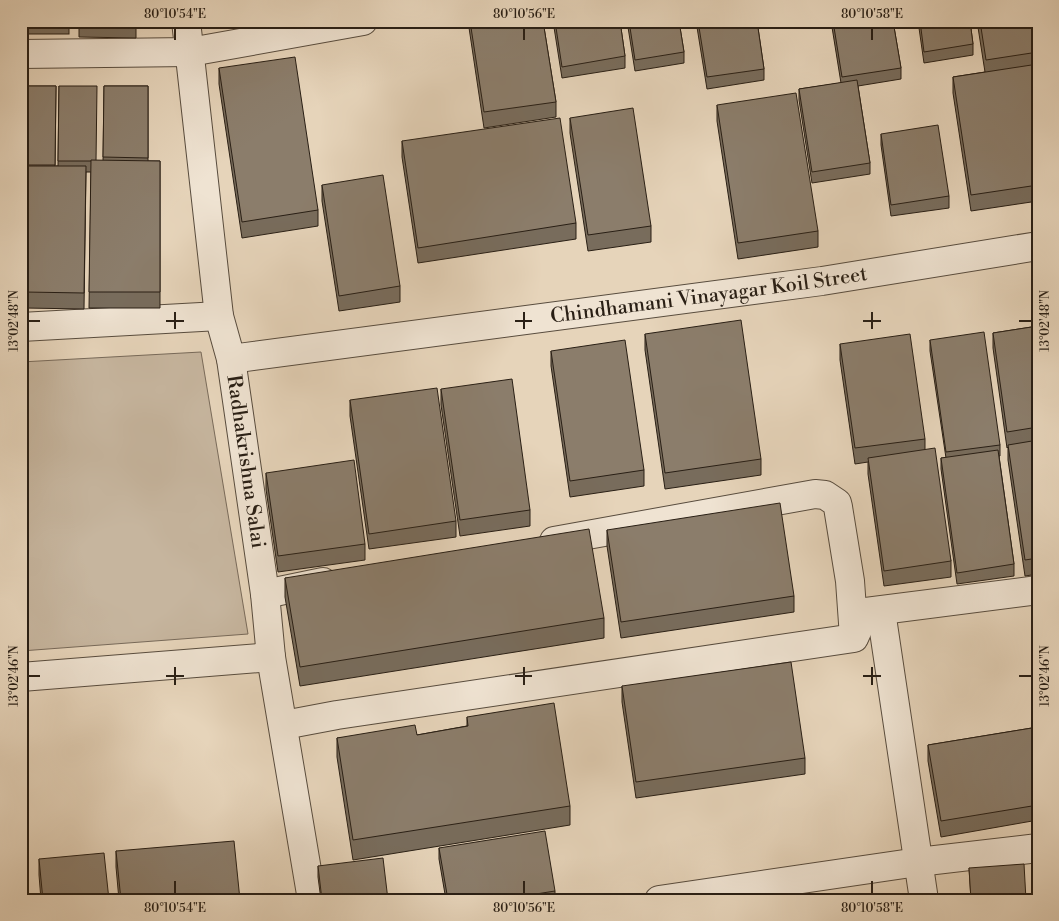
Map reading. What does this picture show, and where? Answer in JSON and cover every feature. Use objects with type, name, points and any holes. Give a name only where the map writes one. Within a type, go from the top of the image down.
[{"type":"street","name":"Radhakrishna Salai","points":[[186,21],[219,316],[231,359],[265,594],[271,657],[284,725],[312,900]]},
{"type":"street","points":[[21,54],[190,52],[363,21]]},
{"type":"street","name":"Chindhamani Vinayagar Koil Street","points":[[231,359],[812,283],[1038,246]]},
{"type":"street","points":[[21,327],[219,316]]},
{"type":"street","points":[[534,545],[806,495],[825,495],[837,503],[840,516],[850,581],[854,638]]},
{"type":"street","points":[[265,594],[344,578]]},
{"type":"street","points":[[854,638],[866,612],[1038,590]]},
{"type":"street","points":[[881,611],[924,900]]},
{"type":"street","points":[[284,725],[337,715],[854,638]]},
{"type":"street","points":[[21,677],[271,657]]},
{"type":"street","points":[[659,900],[918,862],[1038,848]]},
{"type":"shaded area","points":[[201,352],[248,634],[21,651],[21,362]]},
{"type":"building","points":[[79,21],[136,21],[136,22]]},
{"type":"building","points":[[470,21],[543,21],[556,102],[484,112]]},
{"type":"building","points":[[555,21],[620,21],[625,56],[562,67]]},
{"type":"building","points":[[629,21],[679,21],[684,52],[635,60]]},
{"type":"building","points":[[698,21],[757,21],[764,69],[707,77]]},
{"type":"building","points":[[833,21],[893,21],[901,68],[842,77]]},
{"type":"building","points":[[920,21],[970,21],[973,44],[924,52]]},
{"type":"building","points":[[980,21],[1038,21],[1038,52],[986,60]]},
{"type":"building","points":[[295,57],[318,210],[242,222],[219,68]]},
{"type":"building","points":[[1038,64],[1038,185],[971,195],[953,77]]},
{"type":"building","points":[[857,80],[870,163],[812,172],[799,89]]},
{"type":"building","points":[[21,86],[56,86],[55,165],[21,165]]},
{"type":"building","points":[[59,86],[97,86],[96,161],[58,161]]},
{"type":"building","points":[[104,86],[148,86],[148,158],[103,157]]},
{"type":"building","points":[[796,93],[818,231],[738,243],[717,105]]},
{"type":"building","points":[[633,108],[651,226],[588,235],[570,118]]},
{"type":"building","points":[[560,118],[576,223],[418,248],[402,141]]},
{"type":"building","points":[[938,125],[949,196],[891,205],[881,134]]},
{"type":"building","points":[[91,160],[160,161],[160,292],[89,292]]},
{"type":"building","points":[[27,166],[86,166],[84,293],[25,292]]},
{"type":"building","points":[[383,175],[400,286],[339,296],[322,185]]},
{"type":"building","points":[[741,320],[761,459],[665,473],[645,334]]},
{"type":"building","points":[[1038,326],[1038,427],[1007,432],[993,333]]},
{"type":"building","points":[[984,332],[1000,445],[946,452],[930,340]]},
{"type":"building","points":[[910,334],[925,439],[855,448],[840,344]]},
{"type":"building","points":[[625,340],[644,470],[570,481],[551,351]]},
{"type":"building","points":[[512,379],[530,510],[460,520],[441,389]]},
{"type":"building","points":[[437,388],[456,521],[369,534],[350,400]]},
{"type":"building","points":[[1038,440],[1038,558],[1025,560],[1008,445]]},
{"type":"building","points":[[935,448],[951,561],[884,571],[868,458]]},
{"type":"building","points":[[998,450],[1014,564],[957,573],[941,458]]},
{"type":"building","points":[[354,460],[365,544],[278,556],[266,473]]},
{"type":"building","points":[[780,503],[794,596],[621,622],[607,530]]},
{"type":"building","points":[[589,529],[604,618],[300,667],[285,578]]},
{"type":"building","points":[[791,662],[805,758],[636,782],[622,686]]},
{"type":"building","points":[[554,703],[570,806],[353,840],[337,738],[415,725],[417,735],[468,726],[467,717]]},
{"type":"building","points":[[1038,727],[1038,805],[941,821],[928,745]]},
{"type":"building","points":[[545,831],[555,891],[498,900],[448,900],[439,848]]},
{"type":"building","points":[[234,841],[240,900],[121,900],[116,851]]},
{"type":"building","points":[[104,853],[109,900],[43,900],[39,859]]},
{"type":"building","points":[[383,858],[388,900],[322,900],[318,866]]},
{"type":"building","points":[[1024,864],[1026,900],[971,900],[969,868]]},
{"type":"building","points":[[854,898],[854,900],[833,900]]},
{"type":"building","points":[[905,898],[905,900],[886,900]]}]
